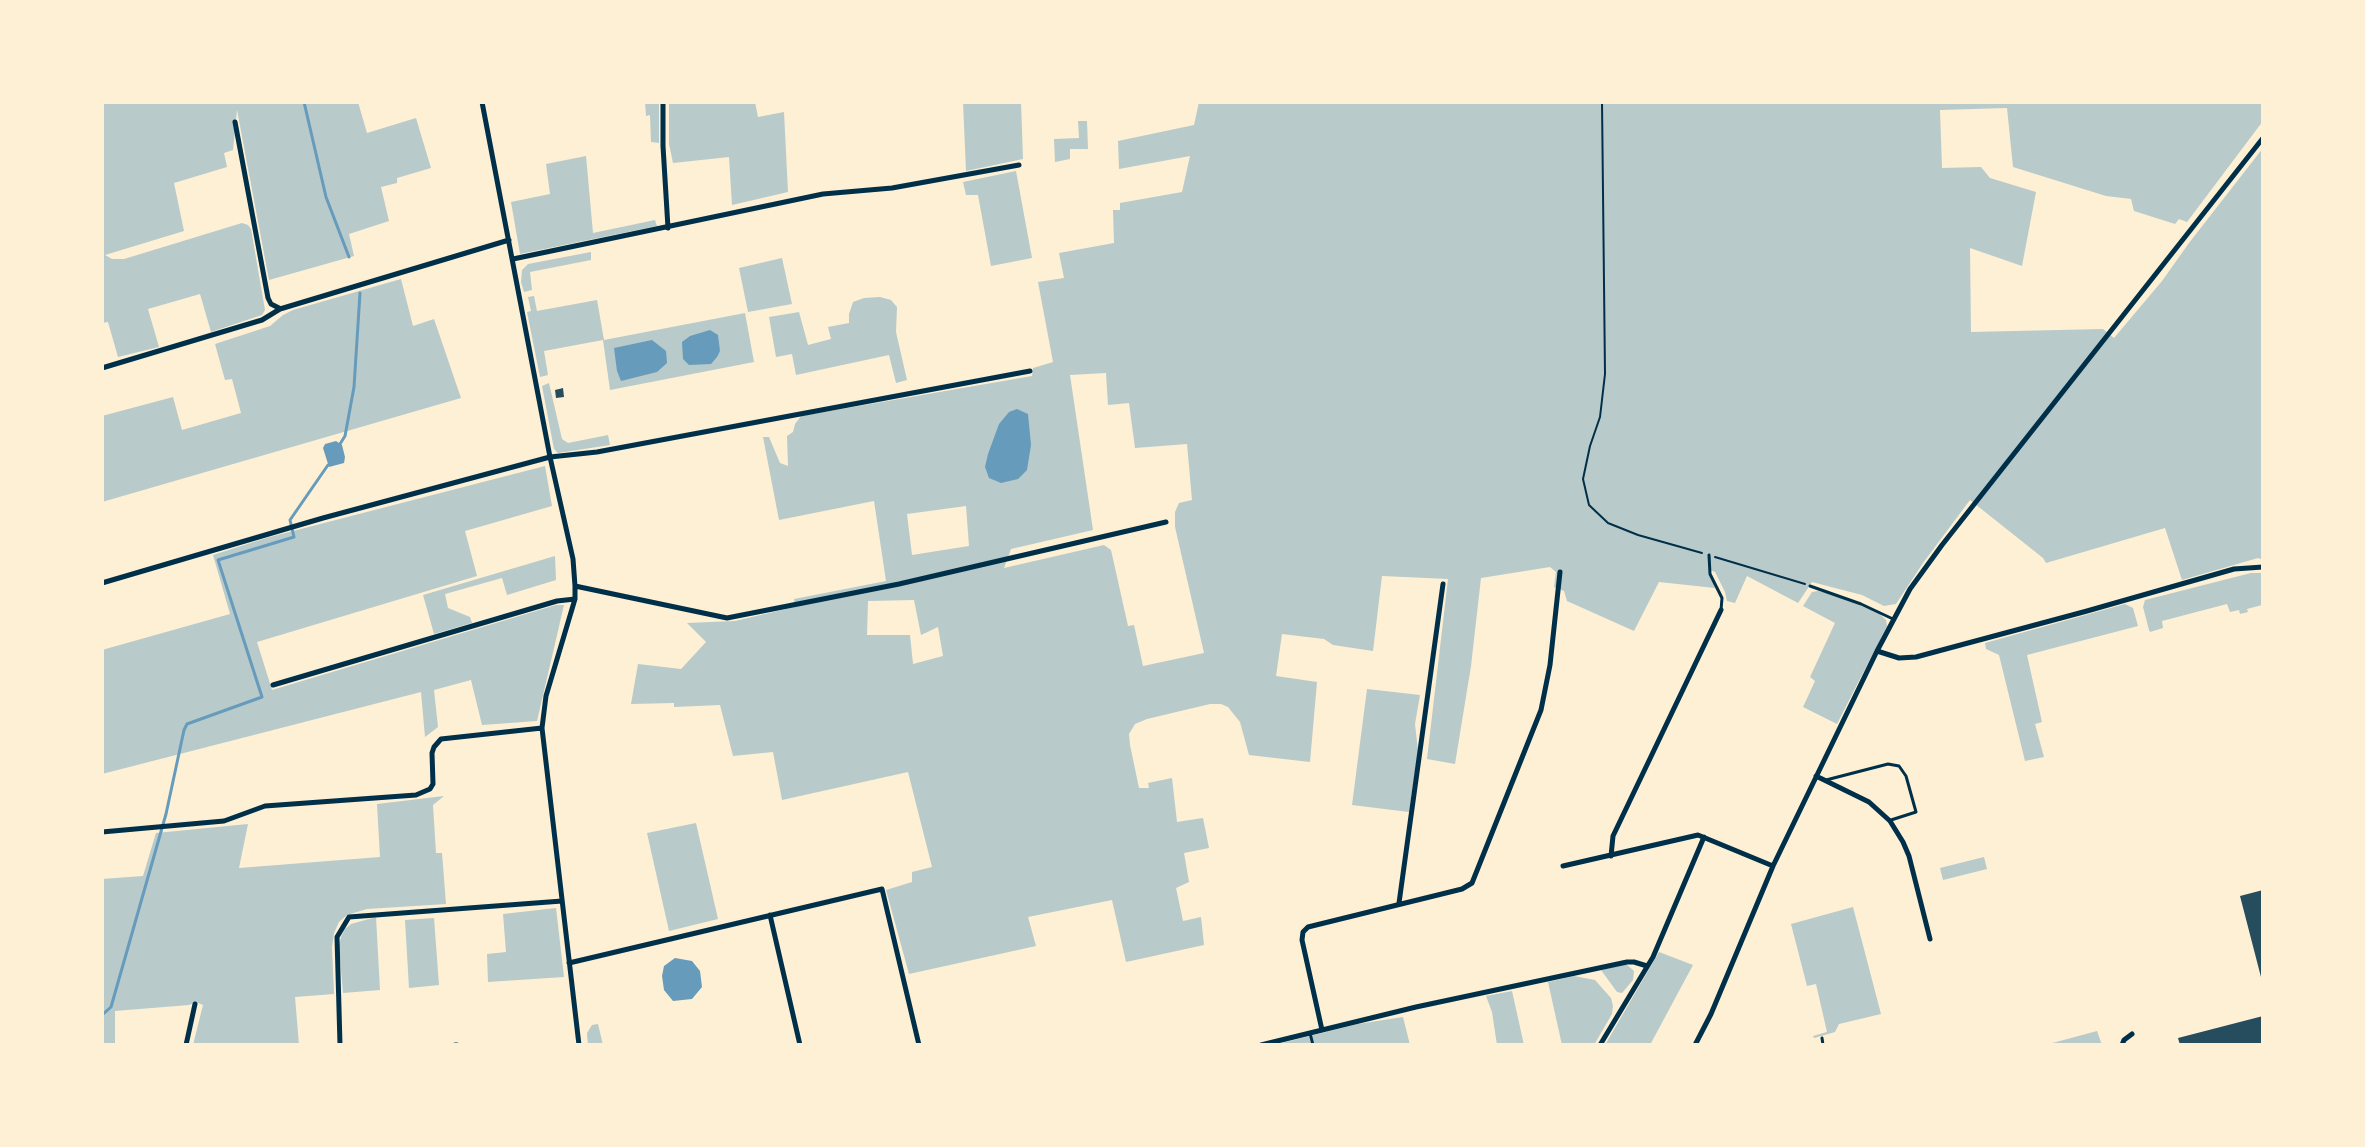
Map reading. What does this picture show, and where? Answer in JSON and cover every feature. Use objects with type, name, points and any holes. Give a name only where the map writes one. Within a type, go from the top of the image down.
[{"type":"street","points":[[482,102],[550,457],[573,559],[575,599],[546,696],[542,728],[579,1045]]},
{"type":"street","points":[[663,102],[668,228]]},
{"type":"street","points":[[235,122],[268,298],[280,309]]},
{"type":"street","points":[[1695,1045],[1773,866],[1910,589],[2263,138]]},
{"type":"street","points":[[513,259],[823,194],[892,188],[1019,165]]},
{"type":"street","points":[[102,368],[262,320],[280,309],[509,240]]},
{"type":"street","points":[[102,583],[296,525],[550,457],[597,452],[1030,371]]},
{"type":"street","points":[[575,586],[727,618],[899,584],[1166,522]]},
{"type":"street","points":[[1877,651],[1899,658],[1916,657],[2234,569],[2263,567]]},
{"type":"street","points":[[1322,1030],[1303,948],[1303,932],[1314,924],[1462,889],[1472,883],[1541,710],[1550,665],[1560,572]]},
{"type":"street","points":[[1399,903],[1443,584]]},
{"type":"street","points":[[273,685],[557,601],[575,599]]},
{"type":"street","points":[[1611,856],[1613,836],[1721,610]]},
{"type":"street","points":[[102,832],[234,819],[265,806],[423,793],[433,784],[432,753],[437,741],[542,728]]},
{"type":"street","points":[[1816,776],[1869,802],[1890,821],[1909,856],[1930,939]]},
{"type":"street","points":[[1563,866],[1690,836],[1704,837],[1773,866]]},
{"type":"street","points":[[1600,1045],[1658,947],[1704,837]]},
{"type":"street","points":[[569,963],[882,889],[919,1045]]},
{"type":"street","points":[[340,1045],[337,937],[349,917],[562,901]]},
{"type":"street","points":[[770,915],[800,1045]]},
{"type":"street","points":[[1261,1045],[1416,1007],[1627,962],[1647,966]]},
{"type":"street","points":[[186,1045],[195,1004]]},
{"type":"street","points":[[2122,1045],[2132,1034]]},
{"type":"lane","points":[[1709,555],[1710,574],[1722,598],[1721,610]]},
{"type":"lane","points":[[1810,586],[1893,619]]},
{"type":"lane","points":[[1826,780],[1884,764],[1895,764],[1904,771],[1916,812],[1890,821]]},
{"type":"lane","points":[[1310,1033],[1313,1045]]},
{"type":"lane","points":[[1822,1038],[1823,1045]]},
{"type":"path","points":[[1602,102],[1605,374],[1600,417],[1583,479],[1589,505],[1608,523],[1638,535],[1810,586]]},
{"type":"shaded area","points":[[102,102],[358,102],[367,133],[416,118],[431,168],[397,178],[397,183],[381,187],[389,221],[349,234],[354,256],[269,280],[237,110],[233,150],[224,153],[227,167],[174,183],[184,231],[105,255],[112,259],[124,259],[242,223],[248,225],[265,310],[262,315],[211,332],[200,294],[148,309],[159,347],[118,357],[108,322],[102,323]]},
{"type":"shaded area","points":[[645,102],[659,102],[659,143],[651,142],[650,115],[646,116]]},
{"type":"shaded area","points":[[669,102],[755,102],[758,117],[784,112],[788,192],[732,205],[729,157],[673,163],[669,144]]},
{"type":"shaded area","points":[[963,102],[1021,102],[1023,159],[966,171]]},
{"type":"shaded area","points":[[1199,102],[2263,102],[2263,121],[2187,222],[2179,219],[2175,224],[2134,211],[2131,199],[2106,196],[2013,167],[2007,108],[1940,110],[1942,168],[1981,167],[1990,178],[2036,192],[2022,266],[1970,248],[1971,332],[2103,329],[2114,338],[2162,281],[2263,148],[2263,560],[2258,558],[2182,580],[2165,528],[2046,563],[1970,500],[1896,604],[1884,606],[1862,595],[1812,582],[1798,603],[1747,576],[1735,603],[1727,601],[1715,572],[1710,570],[1715,588],[1659,582],[1634,631],[1567,601],[1564,591],[1554,587],[1556,572],[1550,567],[1481,578],[1455,764],[1427,759],[1448,579],[1382,576],[1373,651],[1333,645],[1324,639],[1282,634],[1276,676],[1317,682],[1310,762],[1249,755],[1240,722],[1228,707],[1221,704],[1147,719],[1135,724],[1129,734],[1139,788],[1149,788],[1148,783],[1172,778],[1177,822],[1203,818],[1209,848],[1184,853],[1189,882],[1176,888],[1183,921],[1201,917],[1204,945],[1126,962],[1112,900],[1028,917],[1036,946],[909,974],[886,890],[912,882],[912,872],[932,867],[908,772],[782,800],[773,752],[733,756],[720,705],[674,707],[674,703],[631,704],[638,664],[681,669],[706,642],[687,623],[735,621],[795,607],[794,599],[886,581],[874,501],[779,520],[763,437],[769,437],[780,463],[788,466],[787,436],[793,432],[801,416],[1032,376],[1033,368],[1053,362],[1038,282],[1064,278],[1059,253],[1114,243],[1113,210],[1120,210],[1120,203],[1182,192],[1190,156],[1119,169],[1118,141],[1194,125]],"holes":[[[1106,373],[1108,405],[1129,403],[1135,448],[1187,444],[1192,500],[1179,503],[1175,512],[1175,527],[1204,653],[1143,666],[1134,625],[1128,626],[1111,550],[1104,545],[1004,568],[1011,549],[1093,530],[1070,375]],[[966,506],[969,546],[912,555],[907,514]],[[914,600],[921,635],[938,627],[943,656],[913,664],[910,635],[867,635],[868,601]]]},
{"type":"shaded area","points":[[1078,121],[1087,121],[1088,149],[1070,149],[1070,159],[1055,162],[1054,139],[1079,138]]},
{"type":"shaded area","points":[[586,156],[593,233],[655,220],[657,226],[520,254],[511,202],[550,194],[546,164]]},
{"type":"shaded area","points":[[1016,171],[1032,258],[991,266],[978,195],[966,195],[963,182]]},
{"type":"shaded area","points":[[591,252],[591,260],[530,272],[532,290],[524,292],[522,270],[528,264]]},
{"type":"shaded area","points":[[782,258],[792,304],[748,312],[739,268]]},
{"type":"shaded area","points":[[401,279],[413,326],[434,319],[461,398],[102,502],[102,416],[173,397],[182,430],[241,413],[232,379],[225,380],[215,344],[270,326],[293,310]]},
{"type":"shaded area","points":[[534,296],[537,311],[597,300],[604,340],[745,313],[754,362],[610,390],[603,340],[544,351],[548,375],[540,377],[527,312],[531,311],[528,297]]},
{"type":"shaded area","points":[[880,297],[891,300],[897,307],[896,332],[907,380],[896,383],[889,355],[796,375],[792,354],[776,357],[769,317],[799,312],[808,345],[831,339],[828,327],[849,323],[853,302]]},
{"type":"shaded area","points":[[549,383],[562,439],[568,443],[608,435],[610,445],[558,453],[554,449],[542,386]]},
{"type":"shaded area","points":[[545,466],[552,506],[465,531],[477,576],[257,642],[272,690],[564,605],[537,721],[482,725],[471,680],[434,690],[438,727],[425,737],[421,692],[102,774],[102,650],[230,614],[213,555],[266,538]]},
{"type":"shaded area","points":[[555,556],[556,580],[507,595],[502,578],[445,594],[448,608],[470,617],[472,623],[434,634],[423,595]]},
{"type":"shaded area","points":[[2251,573],[2263,573],[2263,607],[2247,609],[2248,612],[2240,614],[2239,610],[2230,612],[2227,604],[2162,621],[2163,628],[2150,632],[2143,607],[2145,600]]},
{"type":"shaded area","points":[[1818,591],[1879,613],[1887,626],[1837,724],[1803,707],[1815,681],[1810,677],[1835,623],[1803,606],[1812,592]]},
{"type":"shaded area","points":[[2125,604],[2133,608],[2138,626],[2027,655],[2042,722],[2035,724],[2044,757],[2025,761],[1999,655],[1986,649],[1985,643]]},
{"type":"shaded area","points":[[1367,689],[1420,695],[1415,724],[1418,751],[1409,812],[1352,805]]},
{"type":"shaded area","points":[[444,796],[433,805],[436,853],[442,853],[446,904],[367,909],[347,915],[339,922],[332,947],[334,994],[295,997],[299,1045],[193,1045],[203,1005],[196,1002],[115,1011],[115,1045],[102,1045],[102,879],[143,876],[156,833],[248,824],[239,868],[380,857],[377,804]]},
{"type":"shaded area","points":[[696,823],[718,919],[669,931],[647,833]]},
{"type":"shaded area","points":[[1984,857],[1987,869],[1943,880],[1940,868]]},
{"type":"shaded area","points":[[1853,907],[1881,1014],[1839,1024],[1835,1032],[1814,1038],[1827,1032],[1816,984],[1807,986],[1791,924]]},
{"type":"shaded area","points":[[556,908],[564,977],[488,982],[487,954],[506,952],[503,914]]},
{"type":"shaded area","points":[[376,917],[380,990],[343,993],[341,937],[351,924]]},
{"type":"shaded area","points":[[434,918],[439,985],[409,988],[405,920]]},
{"type":"shaded area","points":[[1659,952],[1693,965],[1650,1045],[1605,1045]]},
{"type":"shaded area","points":[[1626,964],[1634,971],[1633,980],[1622,993],[1617,992],[1601,970]]},
{"type":"shaded area","points":[[1574,976],[1595,980],[1611,998],[1612,1014],[1594,1045],[1562,1045],[1548,982]]},
{"type":"shaded area","points":[[1512,991],[1524,1045],[1497,1045],[1486,996]]},
{"type":"shaded area","points":[[1403,1017],[1410,1045],[1274,1045],[1358,1024]]},
{"type":"shaded area","points":[[598,1024],[603,1045],[588,1045],[587,1033],[592,1025]]},
{"type":"shaded area","points":[[2097,1031],[2102,1045],[2045,1045]]},
{"type":"water","points":[[710,330],[718,335],[720,351],[717,357],[711,364],[689,365],[683,359],[682,342]]},
{"type":"water","points":[[652,340],[666,351],[667,363],[657,372],[621,381],[614,348]]},
{"type":"water","points":[[1017,409],[1028,414],[1031,445],[1027,470],[1018,479],[1001,483],[989,478],[985,467],[999,424],[1009,412]]},
{"type":"water","points":[[336,441],[342,445],[344,463],[329,467],[323,448],[325,444]]},
{"type":"water","points":[[675,958],[692,961],[700,971],[702,987],[692,999],[673,1001],[664,990],[664,966]]},
{"type":"building","points":[[563,388],[564,397],[556,398],[555,390]]},
{"type":"building","points":[[2263,890],[2263,981],[2262,981],[2240,896]]},
{"type":"building","points":[[2263,1016],[2263,1045],[2180,1045],[2178,1038]]},
{"type":"waterway","points":[[304,102],[326,197],[349,257]]},
{"type":"waterway","points":[[340,444],[345,436],[354,387],[360,293]]},
{"type":"waterway","points":[[102,1015],[111,1007],[166,814],[187,724],[262,697],[218,560],[294,537],[290,520],[328,465]]}]
